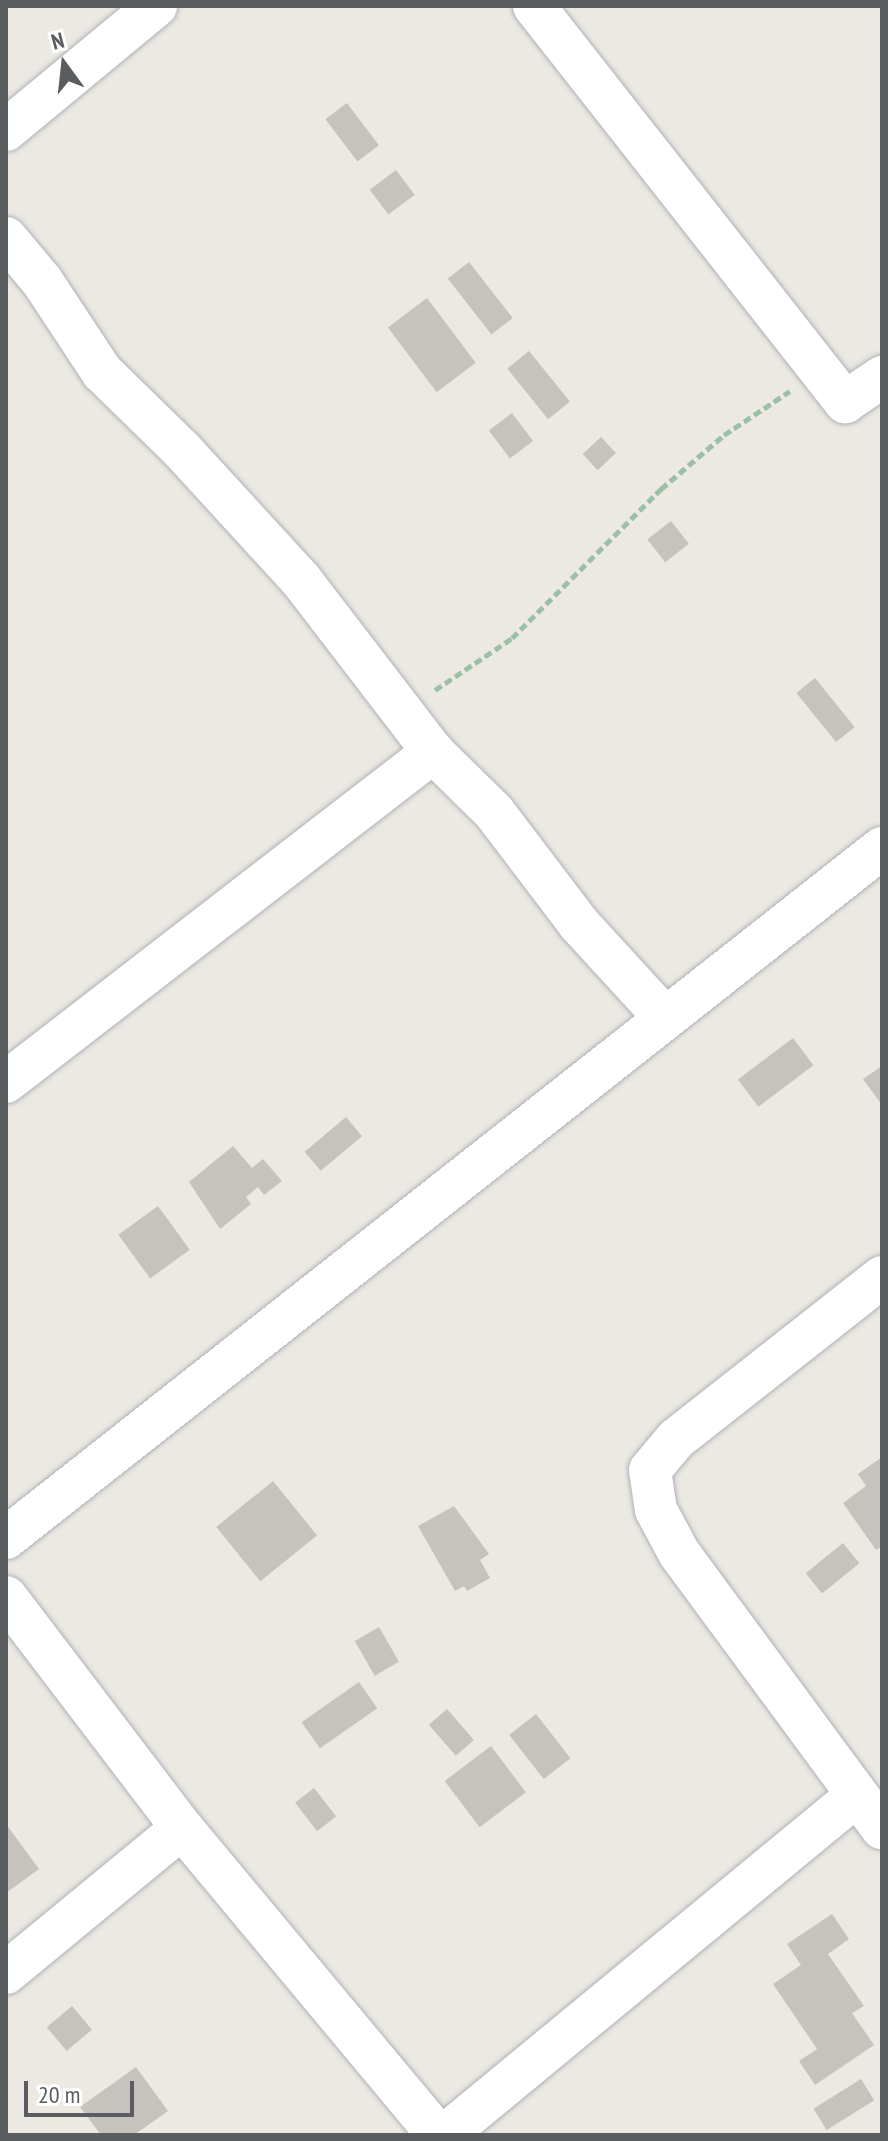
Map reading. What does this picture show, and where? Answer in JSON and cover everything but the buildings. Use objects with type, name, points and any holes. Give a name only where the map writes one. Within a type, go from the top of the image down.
[{"type":"street","points":[[6,130],[156,6]]},
{"type":"street","points":[[534,6],[845,402],[882,377]]},
{"type":"street","points":[[6,238],[42,281],[102,372],[181,449],[301,580],[433,752],[494,812],[579,924],[665,1018]]},
{"type":"street","points":[[6,1082],[433,752]]},
{"type":"street","points":[[6,1538],[882,848]]},
{"type":"street","points":[[882,1277],[676,1439],[650,1470],[656,1510],[679,1553],[882,1828]]},
{"type":"street","points":[[6,1597],[182,1828],[438,2135]]},
{"type":"street","points":[[445,2135],[856,1796]]},
{"type":"street","points":[[6,1973],[182,1828]]},
{"type":"path","points":[[405,713],[512,638],[661,489],[724,435],[821,371]]}]
